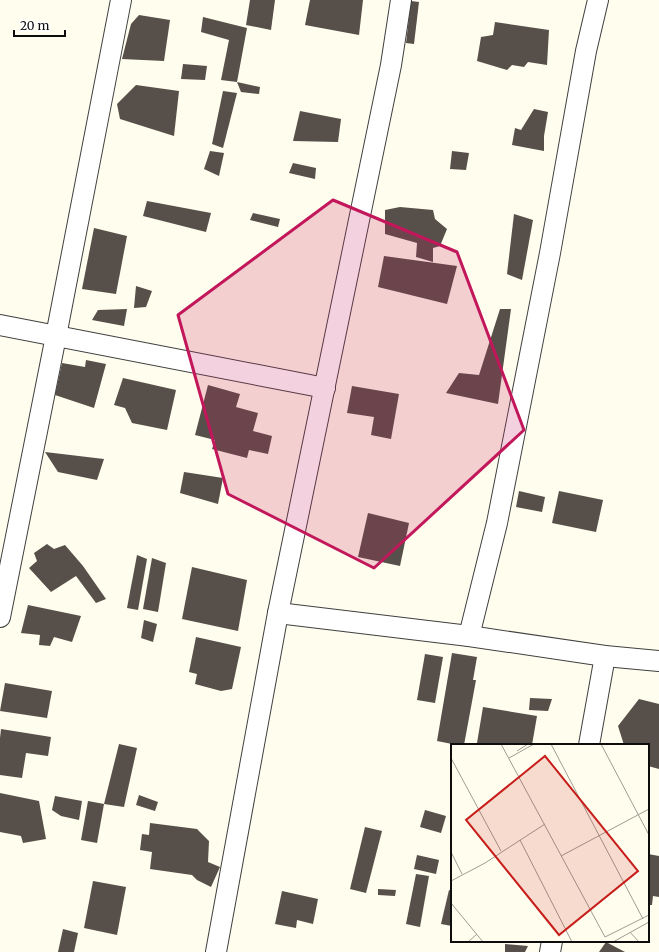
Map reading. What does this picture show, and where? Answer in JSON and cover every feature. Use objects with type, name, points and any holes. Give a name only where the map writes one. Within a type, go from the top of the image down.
[{"type":"street","points":[[0,617],[121,0]]},
{"type":"street","points":[[216,952],[278,613],[389,72],[401,0]]},
{"type":"street","points":[[469,636],[497,523],[548,260],[586,51],[598,0]]},
{"type":"street","points":[[0,325],[325,388]]},
{"type":"street","points":[[278,613],[469,636],[606,656],[659,661]]},
{"type":"street","points":[[589,744],[606,656]]},
{"type":"street","points":[[550,952],[552,942]]},
{"type":"highlighted area","points":[[333,200],[457,252],[524,430],[374,568],[228,494],[178,315]]},
{"type":"building","points":[[250,0],[275,0],[271,30],[246,25]]},
{"type":"building","points":[[310,0],[363,0],[359,35],[305,25]]},
{"type":"building","points":[[411,1],[419,2],[414,44],[406,43]]},
{"type":"building","points":[[139,15],[170,20],[164,61],[122,59],[131,24]]},
{"type":"building","points":[[203,17],[247,28],[237,82],[221,80],[229,40],[201,32]]},
{"type":"building","points":[[495,22],[549,30],[547,65],[528,62],[524,67],[512,65],[507,70],[477,61],[481,37],[493,35]]},
{"type":"building","points":[[183,64],[207,66],[205,80],[181,79]]},
{"type":"building","points":[[237,82],[260,87],[259,94],[241,92]]},
{"type":"building","points":[[136,85],[179,91],[174,136],[120,119],[117,104]]},
{"type":"building","points":[[223,91],[237,93],[223,148],[212,144]]},
{"type":"building","points":[[534,109],[548,112],[544,136],[544,151],[512,145],[515,128],[521,130]]},
{"type":"building","points":[[300,111],[341,119],[338,142],[293,141]]},
{"type":"building","points":[[210,151],[224,153],[219,176],[204,169]]},
{"type":"building","points":[[452,151],[469,153],[466,170],[450,169]]},
{"type":"building","points":[[293,163],[316,168],[315,179],[289,173]]},
{"type":"building","points":[[147,201],[211,213],[206,232],[143,216]]},
{"type":"building","points":[[400,207],[433,210],[435,219],[447,229],[440,246],[433,248],[433,262],[416,257],[417,243],[385,234],[385,210]]},
{"type":"building","points":[[253,213],[280,219],[278,227],[250,220]]},
{"type":"building","points":[[514,214],[533,220],[522,280],[507,274]]},
{"type":"building","points":[[94,228],[127,236],[116,294],[82,289]]},
{"type":"building","points":[[384,256],[457,266],[447,304],[378,287]]},
{"type":"building","points":[[136,286],[152,291],[146,307],[134,308]]},
{"type":"building","points":[[127,309],[124,326],[92,320],[98,310]]},
{"type":"building","points":[[500,309],[511,309],[498,404],[446,393],[459,373],[479,375]]},
{"type":"building","points":[[86,360],[106,364],[94,408],[55,395],[62,363],[85,367]]},
{"type":"building","points":[[123,378],[176,390],[167,430],[132,423],[125,408],[114,405]]},
{"type":"building","points":[[208,385],[240,394],[236,407],[258,413],[253,431],[272,436],[268,454],[249,450],[247,458],[212,449],[215,440],[195,435]]},
{"type":"building","points":[[352,386],[399,394],[391,439],[371,435],[374,417],[347,413]]},
{"type":"building","points":[[45,452],[104,459],[97,480],[58,472]]},
{"type":"building","points":[[184,472],[223,478],[218,504],[180,493]]},
{"type":"building","points":[[519,491],[545,497],[542,512],[516,507]]},
{"type":"building","points":[[559,491],[603,500],[596,532],[552,523]]},
{"type":"building","points":[[368,513],[409,523],[400,566],[358,557]]},
{"type":"building","points":[[47,544],[54,549],[65,545],[83,566],[106,599],[96,603],[76,576],[51,592],[29,568],[37,561],[34,553]]},
{"type":"building","points":[[137,555],[147,559],[138,610],[127,608]]},
{"type":"building","points":[[152,558],[166,563],[158,612],[143,609]]},
{"type":"building","points":[[192,567],[247,580],[238,631],[182,619]]},
{"type":"building","points":[[28,605],[81,616],[72,642],[54,637],[50,646],[39,645],[40,635],[21,633]]},
{"type":"building","points":[[144,620],[157,624],[153,642],[141,638]]},
{"type":"building","points":[[196,637],[241,647],[232,689],[221,691],[195,684],[197,674],[189,672]]},
{"type":"building","points":[[452,653],[477,657],[473,680],[476,680],[464,744],[452,744],[437,741]]},
{"type":"building","points":[[425,654],[443,657],[435,703],[417,700]]},
{"type":"building","points":[[5,683],[52,691],[47,718],[0,711]]},
{"type":"building","points":[[530,698],[552,699],[548,711],[529,710]]},
{"type":"building","points":[[639,699],[659,704],[659,769],[649,766],[649,744],[624,744],[618,726]]},
{"type":"building","points":[[483,707],[537,716],[532,744],[477,743]]},
{"type":"building","points":[[1,729],[51,737],[48,756],[26,753],[22,778],[0,775]]},
{"type":"building","points":[[119,744],[137,748],[124,807],[104,804]]},
{"type":"building","points":[[0,793],[39,801],[46,839],[23,843],[21,836],[0,832]]},
{"type":"building","points":[[139,795],[158,802],[155,811],[136,805]]},
{"type":"building","points":[[55,796],[82,801],[79,820],[61,816],[52,810]]},
{"type":"building","points":[[88,801],[104,804],[97,843],[81,840]]},
{"type":"building","points":[[425,810],[446,816],[441,833],[420,827]]},
{"type":"building","points":[[150,823],[197,829],[209,841],[208,862],[220,867],[211,887],[197,880],[192,875],[150,869],[152,852],[140,850],[142,834],[149,835]]},
{"type":"building","points":[[365,827],[382,831],[366,893],[350,889]]},
{"type":"building","points":[[649,854],[659,856],[659,897],[653,896],[652,905],[649,905]]},
{"type":"building","points":[[417,855],[439,860],[436,874],[414,869]]},
{"type":"building","points":[[416,874],[429,876],[420,927],[406,924]]},
{"type":"building","points":[[93,881],[126,887],[117,935],[84,928]]},
{"type":"building","points":[[378,889],[396,890],[395,896],[378,895]]},
{"type":"building","points":[[449,890],[451,891],[451,926],[441,924]]},
{"type":"building","points":[[282,891],[318,899],[313,924],[297,920],[296,928],[275,924]]},
{"type":"building","points":[[63,929],[78,933],[74,952],[58,952]]},
{"type":"building","points":[[606,942],[625,952],[599,952]]},
{"type":"building","points":[[505,944],[528,946],[525,952],[505,952]]}]
